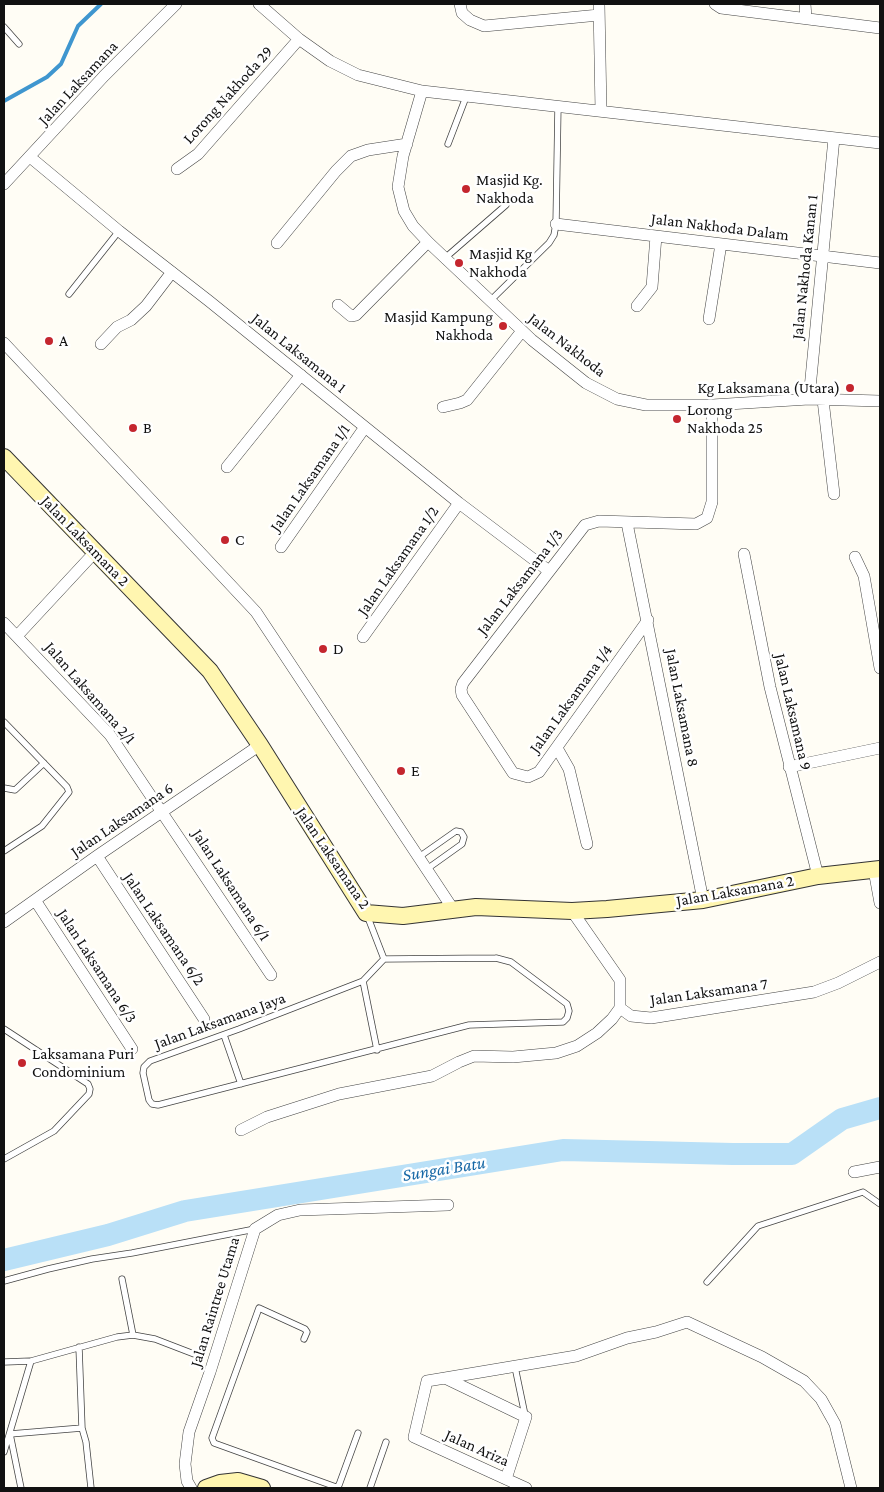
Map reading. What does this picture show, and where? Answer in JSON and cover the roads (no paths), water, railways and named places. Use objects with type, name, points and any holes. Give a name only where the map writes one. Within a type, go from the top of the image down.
[{"type":"street","name":"Jalan Laksamana","points":[[4,184],[104,76],[176,4]]},
{"type":"street","points":[[261,4],[299,39],[330,61],[358,75],[422,91],[880,143]]},
{"type":"street","points":[[460,4],[462,13],[470,20],[484,26],[599,9],[601,111]]},
{"type":"street","points":[[715,4],[721,8],[880,28]]},
{"type":"street","points":[[805,4],[806,18]]},
{"type":"street","name":"Lorong Nakhoda 29","points":[[178,169],[198,154],[299,39]]},
{"type":"street","name":"Jalan Nakhoda","points":[[422,91],[407,144],[398,187],[404,211],[428,242],[490,301],[522,331],[586,384],[617,399],[646,405],[712,406],[808,399],[880,401]]},
{"type":"street","name":"Jalan Nakhoda Kanan 1","points":[[808,399],[834,138]]},
{"type":"street","points":[[277,242],[336,170],[351,156],[368,150],[407,144]]},
{"type":"street","name":"Jalan Laksamana 1","points":[[30,157],[119,231],[301,375],[458,503],[549,572]]},
{"type":"street","name":"Jalan Nakhoda Dalam","points":[[556,224],[880,263]]},
{"type":"street","points":[[637,306],[652,287],[656,236]]},
{"type":"street","points":[[338,304],[351,316],[356,315],[428,242]]},
{"type":"street","points":[[709,319],[721,244]]},
{"type":"street","points":[[101,344],[117,327],[131,320],[146,306],[172,272]]},
{"type":"street","points":[[442,407],[467,400],[522,331]]},
{"type":"street","points":[[4,343],[256,612],[453,910]]},
{"type":"street","points":[[227,467],[301,375]]},
{"type":"street","points":[[822,400],[834,494]]},
{"type":"street","points":[[627,522],[696,524],[707,518],[712,502],[712,406]]},
{"type":"street","name":"Jalan Laksamana 1/1","points":[[281,547],[365,428]]},
{"type":"street","name":"Jalan Laksamana 2","points":[[4,456],[210,671],[260,745],[366,913],[403,916],[476,907],[572,911],[703,900],[818,876],[877,869]]},
{"type":"street","name":"Jalan Laksamana 1/2","points":[[364,637],[458,503]]},
{"type":"street","name":"Jalan Laksamana 1/3","points":[[462,695],[463,682],[585,525],[599,521],[627,522]]},
{"type":"street","name":"Jalan Laksamana 8","points":[[627,522],[703,900]]},
{"type":"street","points":[[17,636],[96,552]]},
{"type":"street","name":"Jalan Laksamana 9","points":[[744,554],[770,687],[818,876]]},
{"type":"street","points":[[855,558],[864,576],[880,668]]},
{"type":"street","name":"Jalan Laksamana 1/4","points":[[462,695],[513,773],[528,777],[539,772],[648,620]]},
{"type":"street","name":"Jalan Laksamana 2/1","points":[[4,623],[110,735],[163,812]]},
{"type":"street","name":"Jalan Laksamana 6","points":[[4,922],[96,856],[260,745]]},
{"type":"street","points":[[557,748],[569,769],[587,844]]},
{"type":"street","points":[[789,767],[880,748]]},
{"type":"street","name":"Jalan Laksamana 6/1","points":[[163,812],[271,975]]},
{"type":"street","name":"Jalan Laksamana 6/2","points":[[96,856],[204,1019]]},
{"type":"street","points":[[877,869],[880,904]]},
{"type":"street","name":"Jalan Laksamana 6/3","points":[[35,900],[132,1049]]},
{"type":"street","points":[[241,1130],[267,1117],[339,1094],[432,1076],[474,1056],[513,1057],[556,1053],[577,1046],[597,1033],[612,1019],[620,1008],[620,980],[572,911]]},
{"type":"street","name":"Jalan Laksamana 7","points":[[620,1008],[631,1016],[651,1018],[814,992],[838,983],[880,962]]},
{"type":"street","points":[[854,1172],[880,1167]]},
{"type":"street","name":"Jalan Raintree Utama","points":[[191,1488],[187,1480],[185,1464],[189,1432],[255,1229],[278,1215],[300,1210],[448,1205]]},
{"type":"street","points":[[445,1378],[576,1356],[627,1338],[656,1332],[687,1322],[762,1357],[804,1381],[821,1399],[835,1424],[851,1488]]},
{"type":"street","points":[[445,1378],[526,1417],[506,1479]]},
{"type":"street","name":"Jalan Ariza","points":[[445,1378],[426,1381],[414,1437],[526,1488]]},
{"type":"street","points":[[206,1488],[220,1483],[238,1481],[262,1488]]},
{"type":"lane","points":[[4,27],[19,44]]},
{"type":"lane","points":[[448,144],[466,96]]},
{"type":"lane","points":[[490,301],[549,243],[554,235],[556,224],[558,106]]},
{"type":"lane","points":[[445,258],[506,205]]},
{"type":"lane","points":[[69,294],[119,231]]},
{"type":"lane","points":[[4,722],[44,762],[67,787],[69,792],[42,826],[4,851]]},
{"type":"lane","points":[[4,788],[15,790],[44,762]]},
{"type":"lane","points":[[419,857],[456,831],[461,832],[464,837],[462,844],[427,868]]},
{"type":"lane","points":[[366,913],[384,959]]},
{"type":"lane","name":"Jalan Laksamana Jaya","points":[[496,958],[511,962],[567,1004],[569,1011],[567,1018],[563,1022],[469,1025],[158,1105],[152,1104],[149,1100],[143,1072],[144,1067],[150,1061],[224,1035],[363,981],[384,959],[496,958]]},
{"type":"lane","points":[[363,981],[376,1050]]},
{"type":"lane","points":[[4,1029],[88,1084],[90,1089],[90,1094],[54,1131],[4,1159]]},
{"type":"lane","points":[[224,1035],[241,1084]]},
{"type":"lane","points":[[707,1282],[758,1226],[863,1192],[880,1204]]},
{"type":"lane","points":[[4,1281],[48,1268],[255,1229]]},
{"type":"lane","points":[[122,1278],[133,1335]]},
{"type":"lane","points":[[304,1339],[307,1332],[306,1328],[259,1308],[212,1438],[214,1443],[336,1487],[339,1486],[358,1433]]},
{"type":"lane","points":[[4,1362],[31,1360],[117,1337],[133,1335],[148,1337],[194,1354]]},
{"type":"lane","points":[[79,1347],[82,1428],[86,1442],[91,1488]]},
{"type":"lane","points":[[4,1452],[31,1360]]},
{"type":"lane","points":[[515,1367],[526,1417]]},
{"type":"lane","points":[[10,1434],[82,1428]]},
{"type":"lane","points":[[10,1434],[21,1488]]},
{"type":"lane","points":[[370,1488],[386,1442]]},
{"type":"waterway","points":[[4,101],[47,77],[61,64],[78,26],[101,4]]},
{"type":"waterway","name":"Sungai Batu","points":[[4,1260],[108,1235],[185,1211],[563,1150],[792,1154],[842,1119],[880,1108]]},
{"type":"place","name":"Masjid Kg. Nakhoda","points":[[466,189]]},
{"type":"place","name":"Masjid Kg Nakhoda","points":[[459,263]]},
{"type":"place","name":"Masjid Kampung Nakhoda","points":[[503,326]]},
{"type":"place","name":"A","points":[[49,341]]},
{"type":"place","name":"Kg Laksamana (Utara)","points":[[850,388]]},
{"type":"place","name":"Lorong Nakhoda 25","points":[[677,419]]},
{"type":"place","name":"B","points":[[133,428]]},
{"type":"place","name":"C","points":[[225,540]]},
{"type":"place","name":"D","points":[[323,649]]},
{"type":"place","name":"E","points":[[401,771]]},
{"type":"place","name":"Laksamana Puri Condominium","points":[[22,1063]]}]
